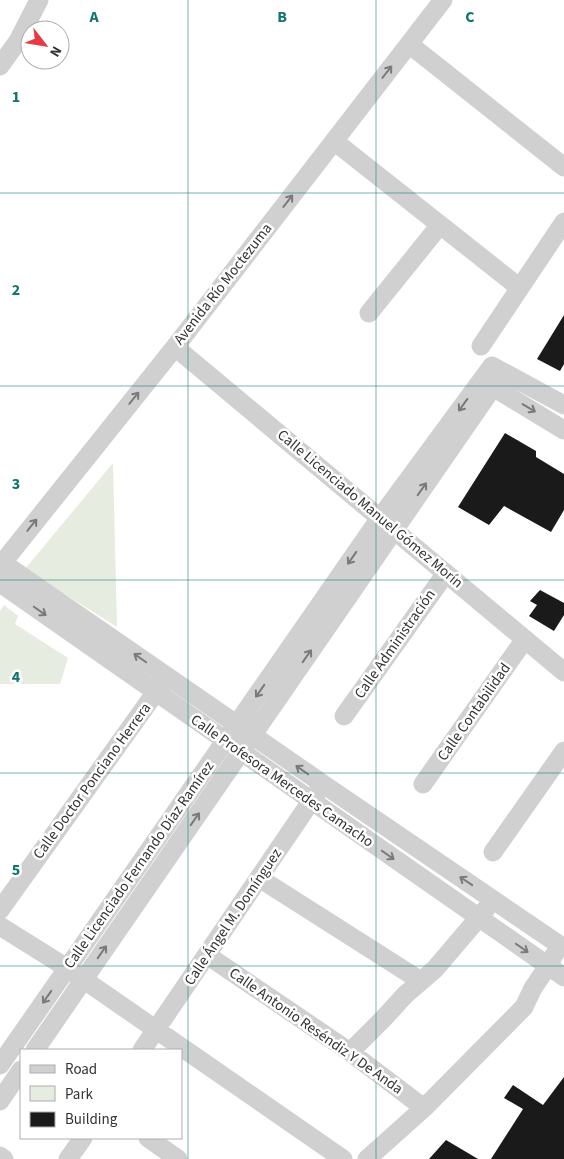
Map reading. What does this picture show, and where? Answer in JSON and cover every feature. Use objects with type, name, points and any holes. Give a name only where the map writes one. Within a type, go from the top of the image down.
[{"type":"street","points":[[0,66],[18,41],[40,0]]},
{"type":"street","name":"Avenida Río Moctezuma","points":[[1,563],[175,346],[444,0]]},
{"type":"street","points":[[410,44],[564,167]]},
{"type":"street","points":[[334,141],[520,288]]},
{"type":"street","points":[[481,346],[564,222]]},
{"type":"street","points":[[369,313],[440,225]]},
{"type":"street","name":"Calle Licenciado Manuel Gómez Morín","points":[[175,346],[564,672]]},
{"type":"street","points":[[387,523],[492,366],[564,405]]},
{"type":"street","points":[[387,523],[493,387],[564,430]]},
{"type":"street","name":"Calle Licenciado Fernando Díaz Ramírez","points":[[0,1065],[236,725],[387,523]]},
{"type":"street","name":"Calle Licenciado Fernando Díaz Ramírez","points":[[36,1049],[241,752],[387,523]]},
{"type":"street","name":"Calle Profesora Mercedes Camacho","points":[[1,563],[493,900],[562,943]]},
{"type":"street","name":"Calle Administración","points":[[344,716],[446,573]]},
{"type":"street","name":"Calle Profesora Mercedes Camacho","points":[[0,583],[564,977]]},
{"type":"street","name":"Calle Contabilidad","points":[[423,784],[525,639]]},
{"type":"street","name":"Calle Doctor Ponciano Herrera","points":[[0,910],[167,677]]},
{"type":"street","points":[[493,852],[564,751]]},
{"type":"street","name":"Calle Ángel M. Domínguez","points":[[143,1049],[323,784]]},
{"type":"street","points":[[259,878],[421,981]]},
{"type":"street","points":[[350,1052],[405,995],[436,969],[493,900]]},
{"type":"street","points":[[0,926],[67,968],[343,1159]]},
{"type":"street","points":[[367,1159],[424,1108],[524,1007],[533,988],[562,943]]},
{"type":"street","name":"Calle Antonio Reséndiz Y De Anda","points":[[207,955],[350,1052],[424,1108]]},
{"type":"street","points":[[0,1101],[20,1071]]},
{"type":"street","points":[[68,1159],[82,1139]]},
{"type":"street","points":[[149,1139],[178,1159]]},
{"type":"street","points":[[0,1156],[4,1159]]},
{"type":"green space","points":[[113,463],[117,627],[25,569]]},
{"type":"green space","points":[[4,605],[18,616],[15,624],[68,658],[60,684],[0,684],[0,611]]},
{"type":"building","points":[[564,315],[564,364],[560,371],[537,359]]},
{"type":"building","points":[[505,433],[536,451],[536,457],[564,474],[564,510],[551,532],[504,506],[489,525],[458,507]]},
{"type":"building","points":[[540,590],[564,603],[564,615],[554,631],[529,616],[537,605],[530,601]]},
{"type":"building","points":[[564,1077],[564,1159],[491,1159],[523,1109],[504,1098],[513,1085],[543,1105]]},
{"type":"building","points":[[446,1140],[478,1159],[429,1159]]}]
